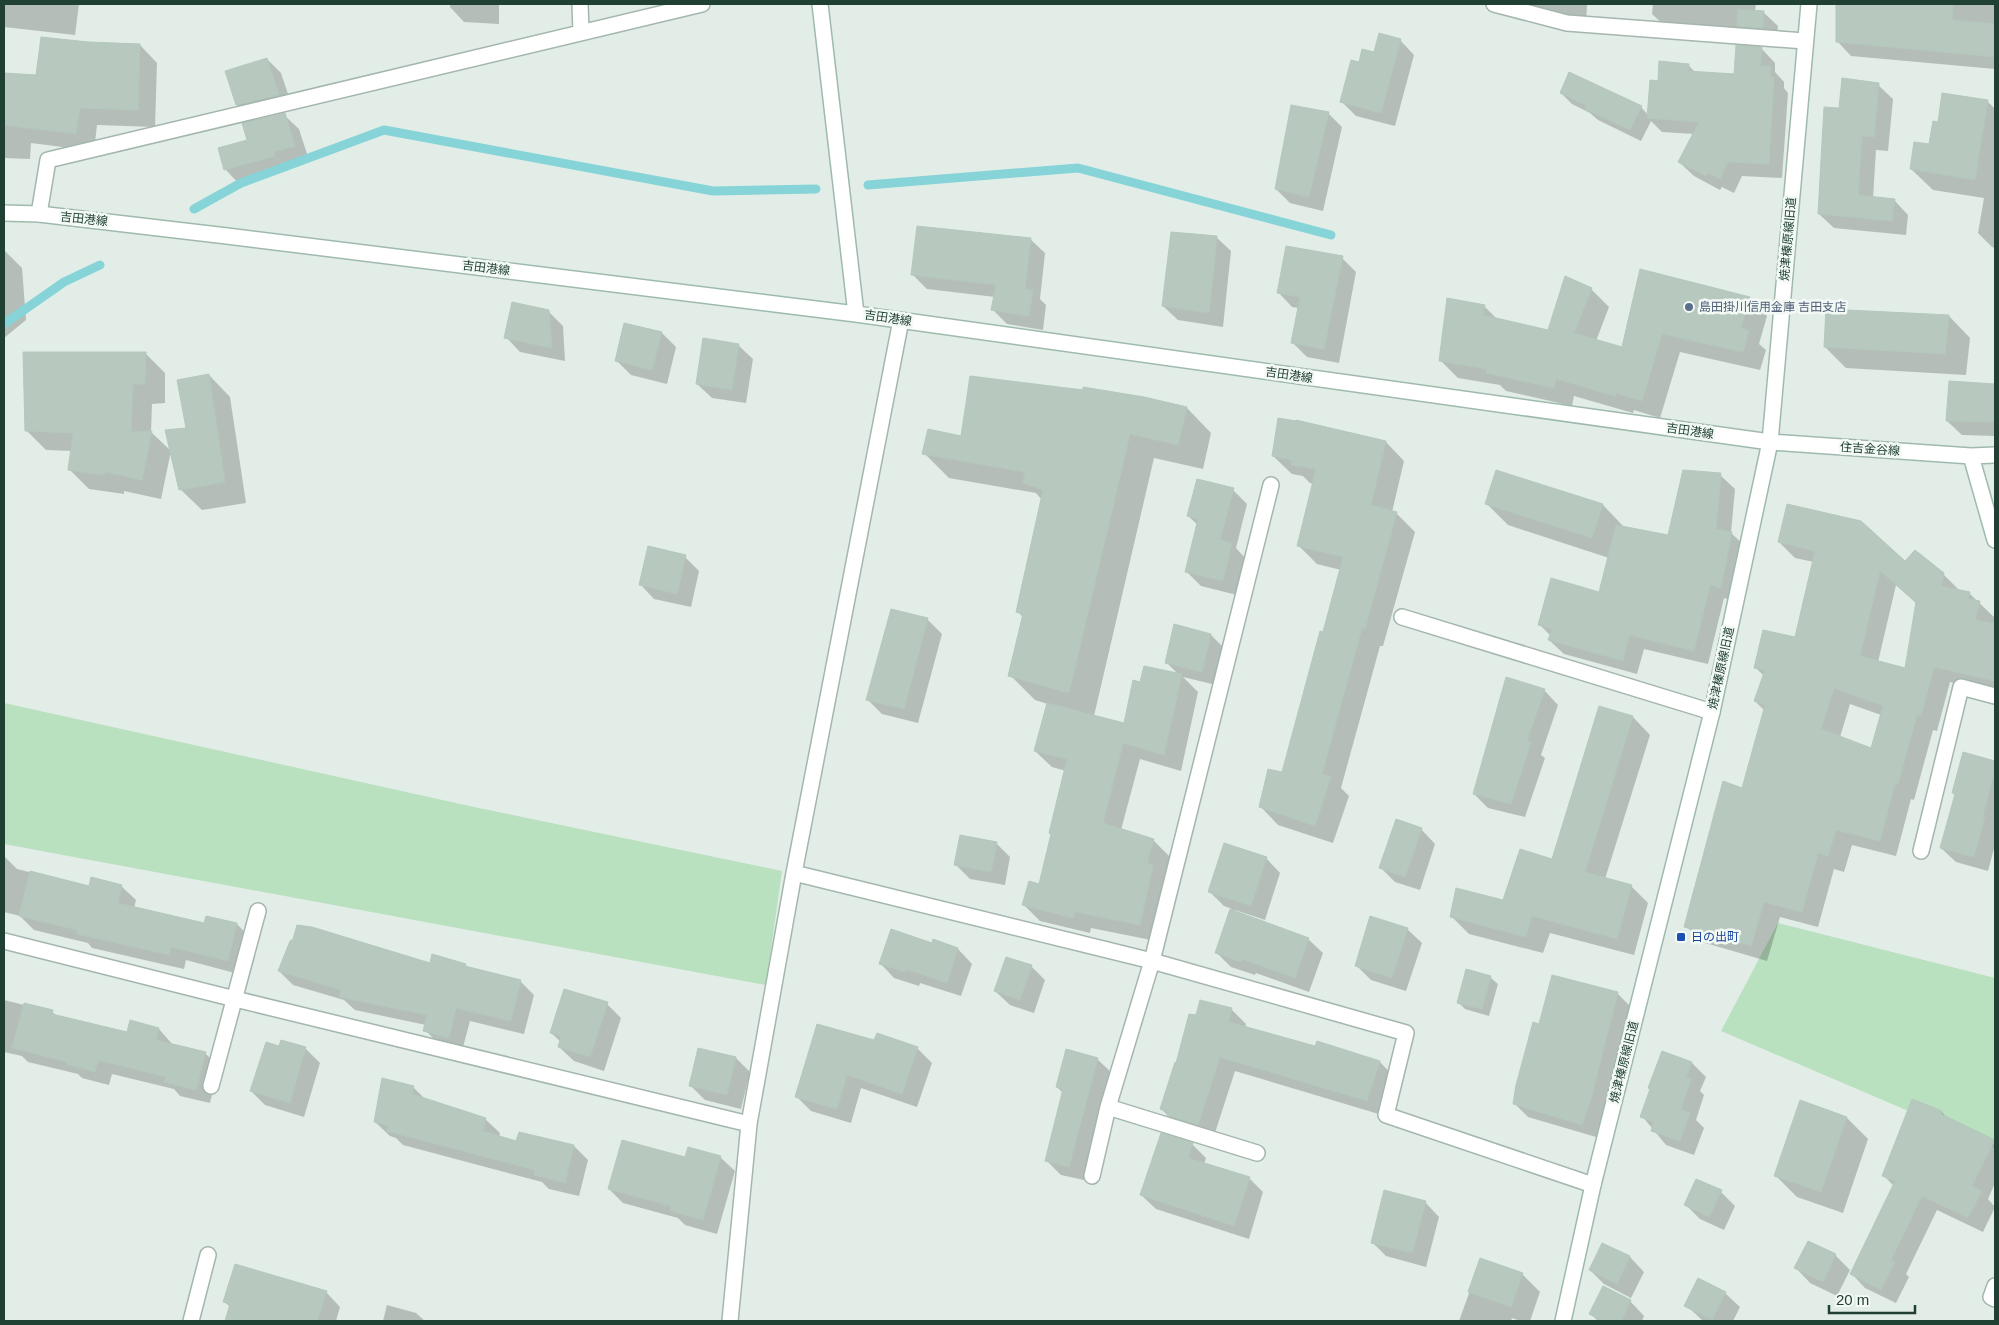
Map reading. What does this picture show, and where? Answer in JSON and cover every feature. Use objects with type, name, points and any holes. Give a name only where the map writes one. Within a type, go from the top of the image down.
[{"type":"street","points":[[580,4],[581,31]]},
{"type":"street","points":[[40,214],[48,160],[581,31],[702,4]]},
{"type":"street","points":[[820,4],[856,314]]},
{"type":"street","points":[[1494,4],[1568,23],[1805,41]]},
{"type":"street","name":"焼津榛原線旧道","points":[[1563,1321],[1593,1185],[1712,712],[1770,442],[1809,4]]},
{"type":"street","name":"吉田港線","points":[[4,213],[40,214],[227,236],[856,314],[1770,442]]},
{"type":"street","points":[[730,1321],[749,1124],[794,873],[901,320]]},
{"type":"street","name":"住吉金谷線","points":[[1770,442],[1995,456]]},
{"type":"street","points":[[1971,456],[1995,540]]},
{"type":"street","points":[[1092,1176],[1108,1107],[1152,961],[1271,485]]},
{"type":"street","points":[[1402,617],[1712,712]]},
{"type":"street","points":[[1921,851],[1962,687],[1995,696]]},
{"type":"street","points":[[794,873],[1152,961],[1406,1033],[1386,1115],[1593,1185]]},
{"type":"street","points":[[210,1086],[258,911]]},
{"type":"street","points":[[4,941],[235,1000],[749,1124]]},
{"type":"street","points":[[1108,1107],[1257,1154]]},
{"type":"street","points":[[191,1321],[208,1255]]},
{"type":"street","points":[[1995,1286],[1990,1297],[1995,1299]]},
{"type":"green space","points":[[4,703],[474,807],[782,871],[766,985],[4,844]]},
{"type":"green space","points":[[1778,923],[1995,978],[1995,1148],[1721,1031]]},
{"type":"building","points":[[1836,4],[1953,4],[1952,20],[1995,24],[1995,57],[1836,42]]},
{"type":"building","points":[[1738,9],[1764,11],[1763,28],[1737,26]]},
{"type":"building","points":[[1379,33],[1401,39],[1381,113],[1340,102],[1351,60],[1359,62],[1362,49],[1374,52]]},
{"type":"building","points":[[41,37],[88,42],[140,44],[138,110],[80,108],[76,134],[4,125],[4,73],[36,75]]},
{"type":"building","points":[[1736,45],[1762,47],[1760,66],[1770,66],[1770,77],[1774,77],[1769,164],[1728,162],[1720,179],[1708,173],[1706,176],[1678,162],[1699,122],[1647,118],[1650,80],[1658,81],[1659,61],[1689,64],[1688,71],[1734,74]]},
{"type":"building","points":[[267,58],[279,95],[236,105],[225,71]]},
{"type":"building","points":[[1569,72],[1642,106],[1630,130],[1585,109],[1587,106],[1560,93]]},
{"type":"building","points":[[1842,78],[1879,83],[1874,137],[1862,136],[1858,195],[1895,199],[1892,221],[1818,214],[1824,107],[1839,108]]},
{"type":"building","points":[[1942,93],[1988,100],[1975,180],[1910,169],[1914,142],[1929,144],[1933,121],[1938,122]]},
{"type":"building","points":[[1291,105],[1329,112],[1309,197],[1275,189]]},
{"type":"building","points":[[285,113],[295,146],[274,152],[275,156],[224,170],[218,148],[247,140],[242,123]]},
{"type":"building","points":[[917,226],[1031,238],[1025,289],[1033,290],[1029,316],[991,310],[996,285],[911,275]]},
{"type":"building","points":[[1171,232],[1217,236],[1209,313],[1162,306]]},
{"type":"building","points":[[1286,246],[1343,256],[1324,349],[1291,343],[1300,297],[1277,293]]},
{"type":"building","points":[[1640,269],[1750,297],[1741,328],[1749,331],[1743,352],[1662,334],[1642,401],[1616,393],[1615,396],[1556,379],[1554,388],[1486,373],[1487,369],[1439,361],[1447,298],[1485,305],[1483,315],[1548,330],[1565,276],[1592,288],[1574,333],[1622,347]]},
{"type":"building","points":[[512,302],[549,310],[552,348],[504,338]]},
{"type":"building","points":[[1826,309],[1949,315],[1945,354],[1824,347]]},
{"type":"building","points":[[624,323],[662,332],[652,370],[615,361]]},
{"type":"building","points":[[703,338],[739,344],[732,390],[696,384]]},
{"type":"building","points":[[23,352],[146,352],[145,384],[133,384],[131,432],[152,431],[142,480],[105,472],[104,475],[68,470],[73,433],[25,431]]},
{"type":"building","points":[[209,374],[225,482],[179,490],[165,430],[186,428],[177,380]]},
{"type":"building","points":[[970,376],[1083,390],[1083,387],[1144,397],[1187,407],[1178,445],[1130,434],[1069,693],[1008,676],[1023,614],[1016,612],[1043,490],[1023,483],[1025,472],[922,454],[928,429],[961,436]]},
{"type":"building","points":[[1949,381],[1995,384],[1995,422],[1946,421]]},
{"type":"building","points":[[1278,418],[1296,420],[1386,441],[1371,505],[1397,512],[1365,629],[1362,628],[1322,774],[1331,777],[1315,826],[1259,807],[1268,769],[1282,772],[1320,631],[1323,632],[1343,557],[1297,546],[1316,469],[1291,465],[1292,460],[1272,456]]},
{"type":"building","points":[[1496,470],[1603,504],[1592,538],[1485,504]]},
{"type":"building","points":[[1683,470],[1721,473],[1716,529],[1732,532],[1721,588],[1710,585],[1694,651],[1629,635],[1623,661],[1548,640],[1552,629],[1538,625],[1551,578],[1599,592],[1616,525],[1668,535]]},
{"type":"building","points":[[1197,479],[1234,488],[1220,540],[1232,543],[1223,581],[1185,572],[1198,519],[1187,516]]},
{"type":"building","points":[[1787,504],[1861,521],[1905,561],[1915,550],[1944,573],[1941,586],[1970,592],[1968,599],[1980,601],[1975,620],[1995,624],[1995,681],[1934,667],[1921,716],[1917,715],[1898,784],[1895,783],[1880,841],[1836,830],[1828,856],[1818,853],[1802,912],[1764,902],[1751,946],[1684,927],[1723,781],[1742,788],[1765,705],[1754,701],[1765,670],[1754,668],[1763,630],[1795,637],[1815,551],[1778,542]],"holes":[[[1880,571],[1916,602],[1905,668],[1860,656]],[[1834,688],[1883,706],[1871,748],[1821,729]]]},
{"type":"building","points":[[648,546],[686,555],[677,594],[639,585]]},
{"type":"building","points":[[891,609],[928,618],[904,709],[866,700]]},
{"type":"building","points":[[1174,624],[1211,634],[1202,672],[1165,663]]},
{"type":"building","points":[[1144,666],[1182,674],[1164,755],[1123,743],[1103,823],[1154,839],[1147,863],[1153,865],[1140,925],[1075,912],[1073,918],[1022,905],[1029,881],[1039,884],[1067,759],[1034,751],[1047,703],[1124,723],[1133,680],[1140,682]]},
{"type":"building","points":[[1506,677],[1545,689],[1527,741],[1531,742],[1511,804],[1473,794]]},
{"type":"building","points":[[1599,706],[1633,716],[1585,872],[1632,885],[1617,939],[1532,916],[1526,937],[1450,917],[1456,888],[1503,900],[1520,849],[1552,859]]},
{"type":"building","points":[[1963,752],[1995,761],[1995,769],[1983,816],[1985,816],[1974,857],[1940,848],[1955,794],[1952,793]]},
{"type":"building","points":[[1396,819],[1422,828],[1405,877],[1379,868]]},
{"type":"building","points":[[960,835],[997,842],[991,872],[954,865]]},
{"type":"building","points":[[1224,843],[1267,857],[1251,906],[1208,892]]},
{"type":"building","points":[[30,871],[89,886],[91,877],[122,885],[118,903],[204,923],[206,916],[237,923],[228,961],[171,947],[169,955],[77,934],[77,930],[19,916]]},
{"type":"building","points":[[1230,909],[1309,938],[1295,978],[1242,959],[1241,962],[1215,953]]},
{"type":"building","points":[[1370,916],[1408,928],[1392,978],[1355,966]]},
{"type":"building","points":[[297,925],[312,927],[430,963],[432,954],[466,964],[465,966],[521,980],[511,1021],[456,1008],[449,1038],[423,1031],[427,1015],[339,997],[341,990],[278,971],[290,941],[293,939]]},
{"type":"building","points":[[891,929],[932,943],[933,939],[958,948],[947,983],[906,969],[905,972],[879,964]]},
{"type":"building","points":[[1006,957],[1032,965],[1020,1000],[994,991]]},
{"type":"building","points":[[1466,969],[1491,976],[1482,1009],[1457,1003]]},
{"type":"building","points":[[1552,975],[1618,992],[1591,1099],[1582,1125],[1513,1104],[1516,1085],[1533,1022],[1539,1024]]},
{"type":"building","points":[[564,989],[608,1002],[590,1057],[558,1047],[561,1036],[550,1033]]},
{"type":"building","points":[[1200,1000],[1232,1008],[1229,1022],[1315,1046],[1317,1041],[1380,1061],[1367,1101],[1220,1057],[1198,1125],[1167,1115],[1168,1112],[1160,1109],[1176,1063],[1189,1014],[1196,1015]]},
{"type":"building","points":[[24,1003],[53,1010],[52,1014],[127,1032],[130,1020],[159,1028],[156,1040],[206,1052],[196,1090],[164,1082],[166,1077],[98,1060],[95,1072],[66,1064],[67,1062],[12,1048]]},
{"type":"building","points":[[817,1024],[874,1040],[877,1033],[918,1047],[902,1094],[847,1075],[837,1109],[795,1097]]},
{"type":"building","points":[[281,1040],[306,1047],[290,1103],[250,1091],[266,1042],[279,1046]]},
{"type":"building","points":[[698,1048],[736,1057],[727,1095],[689,1086]]},
{"type":"building","points":[[1066,1049],[1098,1058],[1069,1167],[1045,1161],[1063,1089],[1056,1087]]},
{"type":"building","points":[[1662,1051],[1692,1062],[1686,1078],[1691,1079],[1681,1109],[1690,1113],[1680,1141],[1651,1131],[1654,1122],[1640,1117],[1650,1089],[1648,1088]]},
{"type":"building","points":[[382,1078],[414,1086],[412,1094],[486,1118],[483,1131],[516,1141],[519,1132],[574,1145],[565,1183],[534,1175],[535,1170],[387,1131],[389,1126],[374,1122]]},
{"type":"building","points":[[1912,1099],[1942,1111],[1941,1114],[1995,1140],[1972,1186],[1982,1191],[1968,1218],[1922,1196],[1891,1260],[1895,1262],[1881,1290],[1850,1274],[1895,1181],[1882,1176]]},
{"type":"building","points":[[1800,1100],[1847,1117],[1821,1192],[1774,1176]]},
{"type":"building","points":[[1161,1133],[1193,1143],[1188,1158],[1250,1177],[1234,1226],[1140,1195]]},
{"type":"building","points":[[622,1140],[685,1157],[688,1147],[721,1156],[703,1220],[670,1211],[671,1206],[608,1189]]},
{"type":"building","points":[[1696,1179],[1722,1190],[1709,1217],[1684,1205]]},
{"type":"building","points":[[1384,1190],[1426,1201],[1412,1253],[1371,1243]]},
{"type":"building","points":[[1808,1241],[1836,1254],[1823,1282],[1794,1268]]},
{"type":"building","points":[[1602,1243],[1630,1256],[1617,1284],[1589,1270]]},
{"type":"building","points":[[1480,1258],[1523,1273],[1511,1307],[1468,1292]]},
{"type":"building","points":[[235,1264],[327,1291],[317,1321],[225,1321],[230,1304],[223,1302]]},
{"type":"building","points":[[1698,1278],[1726,1292],[1712,1320],[1684,1306]]},
{"type":"building","points":[[1603,1286],[1631,1300],[1621,1321],[1603,1321],[1589,1314]]},
{"type":"waterway","points":[[194,209],[241,183],[384,130],[713,191],[816,189]]},
{"type":"waterway","points":[[868,185],[1078,168],[1331,235]]},
{"type":"waterway","points":[[4,324],[64,282],[100,265]]},
{"type":"place","name":"島田掛川信用金庫 吉田支店","points":[[1689,307]]},
{"type":"place","name":"日の出町","points":[[1681,937]]}]
